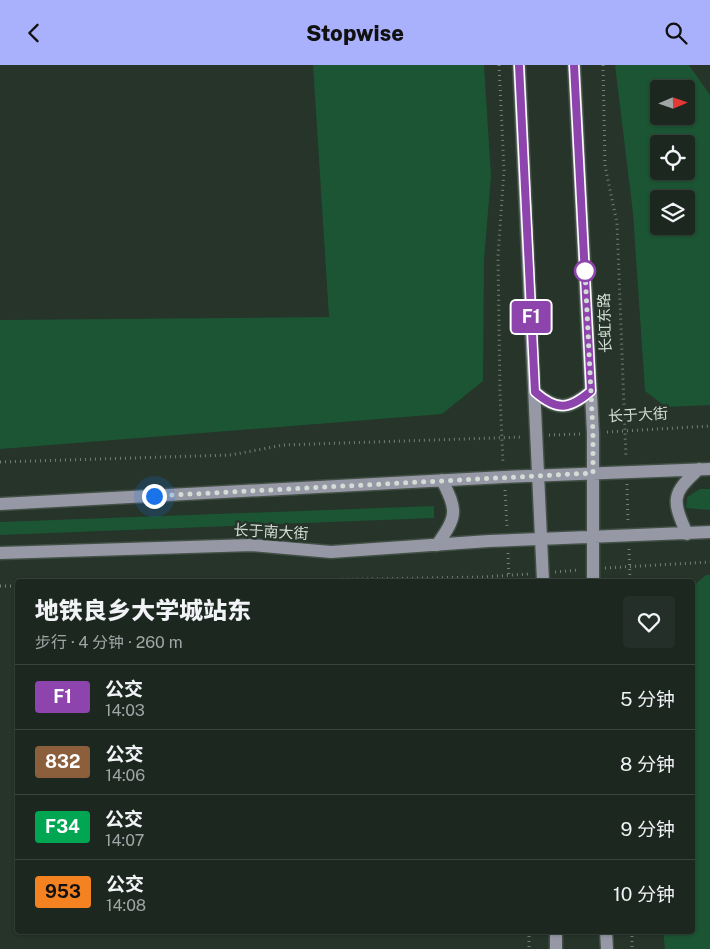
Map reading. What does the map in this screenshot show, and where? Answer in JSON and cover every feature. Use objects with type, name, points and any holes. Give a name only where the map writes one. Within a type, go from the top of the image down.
[{"type":"main road","points":[[519,65],[543,577]]},
{"type":"main road","name":"长虹东路","points":[[574,65],[593,433],[592,575]]},
{"type":"main road","points":[[535,392],[549,405],[566,407],[578,403],[591,391]]},
{"type":"main road","points":[[0,504],[539,475],[705,469]]},
{"type":"main road","points":[[688,534],[678,513],[676,499],[681,485],[705,469]]},
{"type":"main road","points":[[437,545],[454,517],[453,502],[442,480]]},
{"type":"main road","points":[[540,539],[710,532]]},
{"type":"main road","name":"长于南大街","points":[[0,553],[252,545],[331,552],[540,539]]},
{"type":"main road","points":[[556,934],[556,949]]},
{"type":"main road","points":[[606,934],[607,949]]},
{"type":"path","points":[[499,65],[504,170],[498,256],[502,437],[508,540],[508,579]]},
{"type":"path","name":"长虹东路","points":[[602,65],[605,166],[617,223],[630,579]]},
{"type":"path","name":"长于大街","points":[[537,436],[710,426]]},
{"type":"path","points":[[0,462],[231,455],[283,445],[537,436]]},
{"type":"path","points":[[331,579],[592,575],[629,567],[710,562]]},
{"type":"path","points":[[0,586],[15,586]]},
{"type":"path","points":[[529,934],[530,949]]},
{"type":"path","points":[[632,934],[632,949]]},
{"type":"green space","points":[[313,65],[484,65],[491,176],[484,260],[483,381],[442,414],[0,449],[0,320],[329,317]]},
{"type":"green space","points":[[615,65],[689,65],[710,95],[710,405],[666,407],[645,391],[633,213]]},
{"type":"green space","points":[[700,489],[710,489],[710,510],[686,508],[687,497]]},
{"type":"green space","points":[[434,506],[434,518],[0,535],[0,522]]},
{"type":"green space","points":[[706,575],[710,575],[710,949],[665,949],[663,934],[695,934],[695,584]]},
{"type":"bus line","name":"F1","points":[[519,65],[535,392],[549,405],[566,407],[578,403],[591,391],[574,65]]},
{"type":"route","points":[[154,496],[593,473],[593,433],[585,271]]}]
